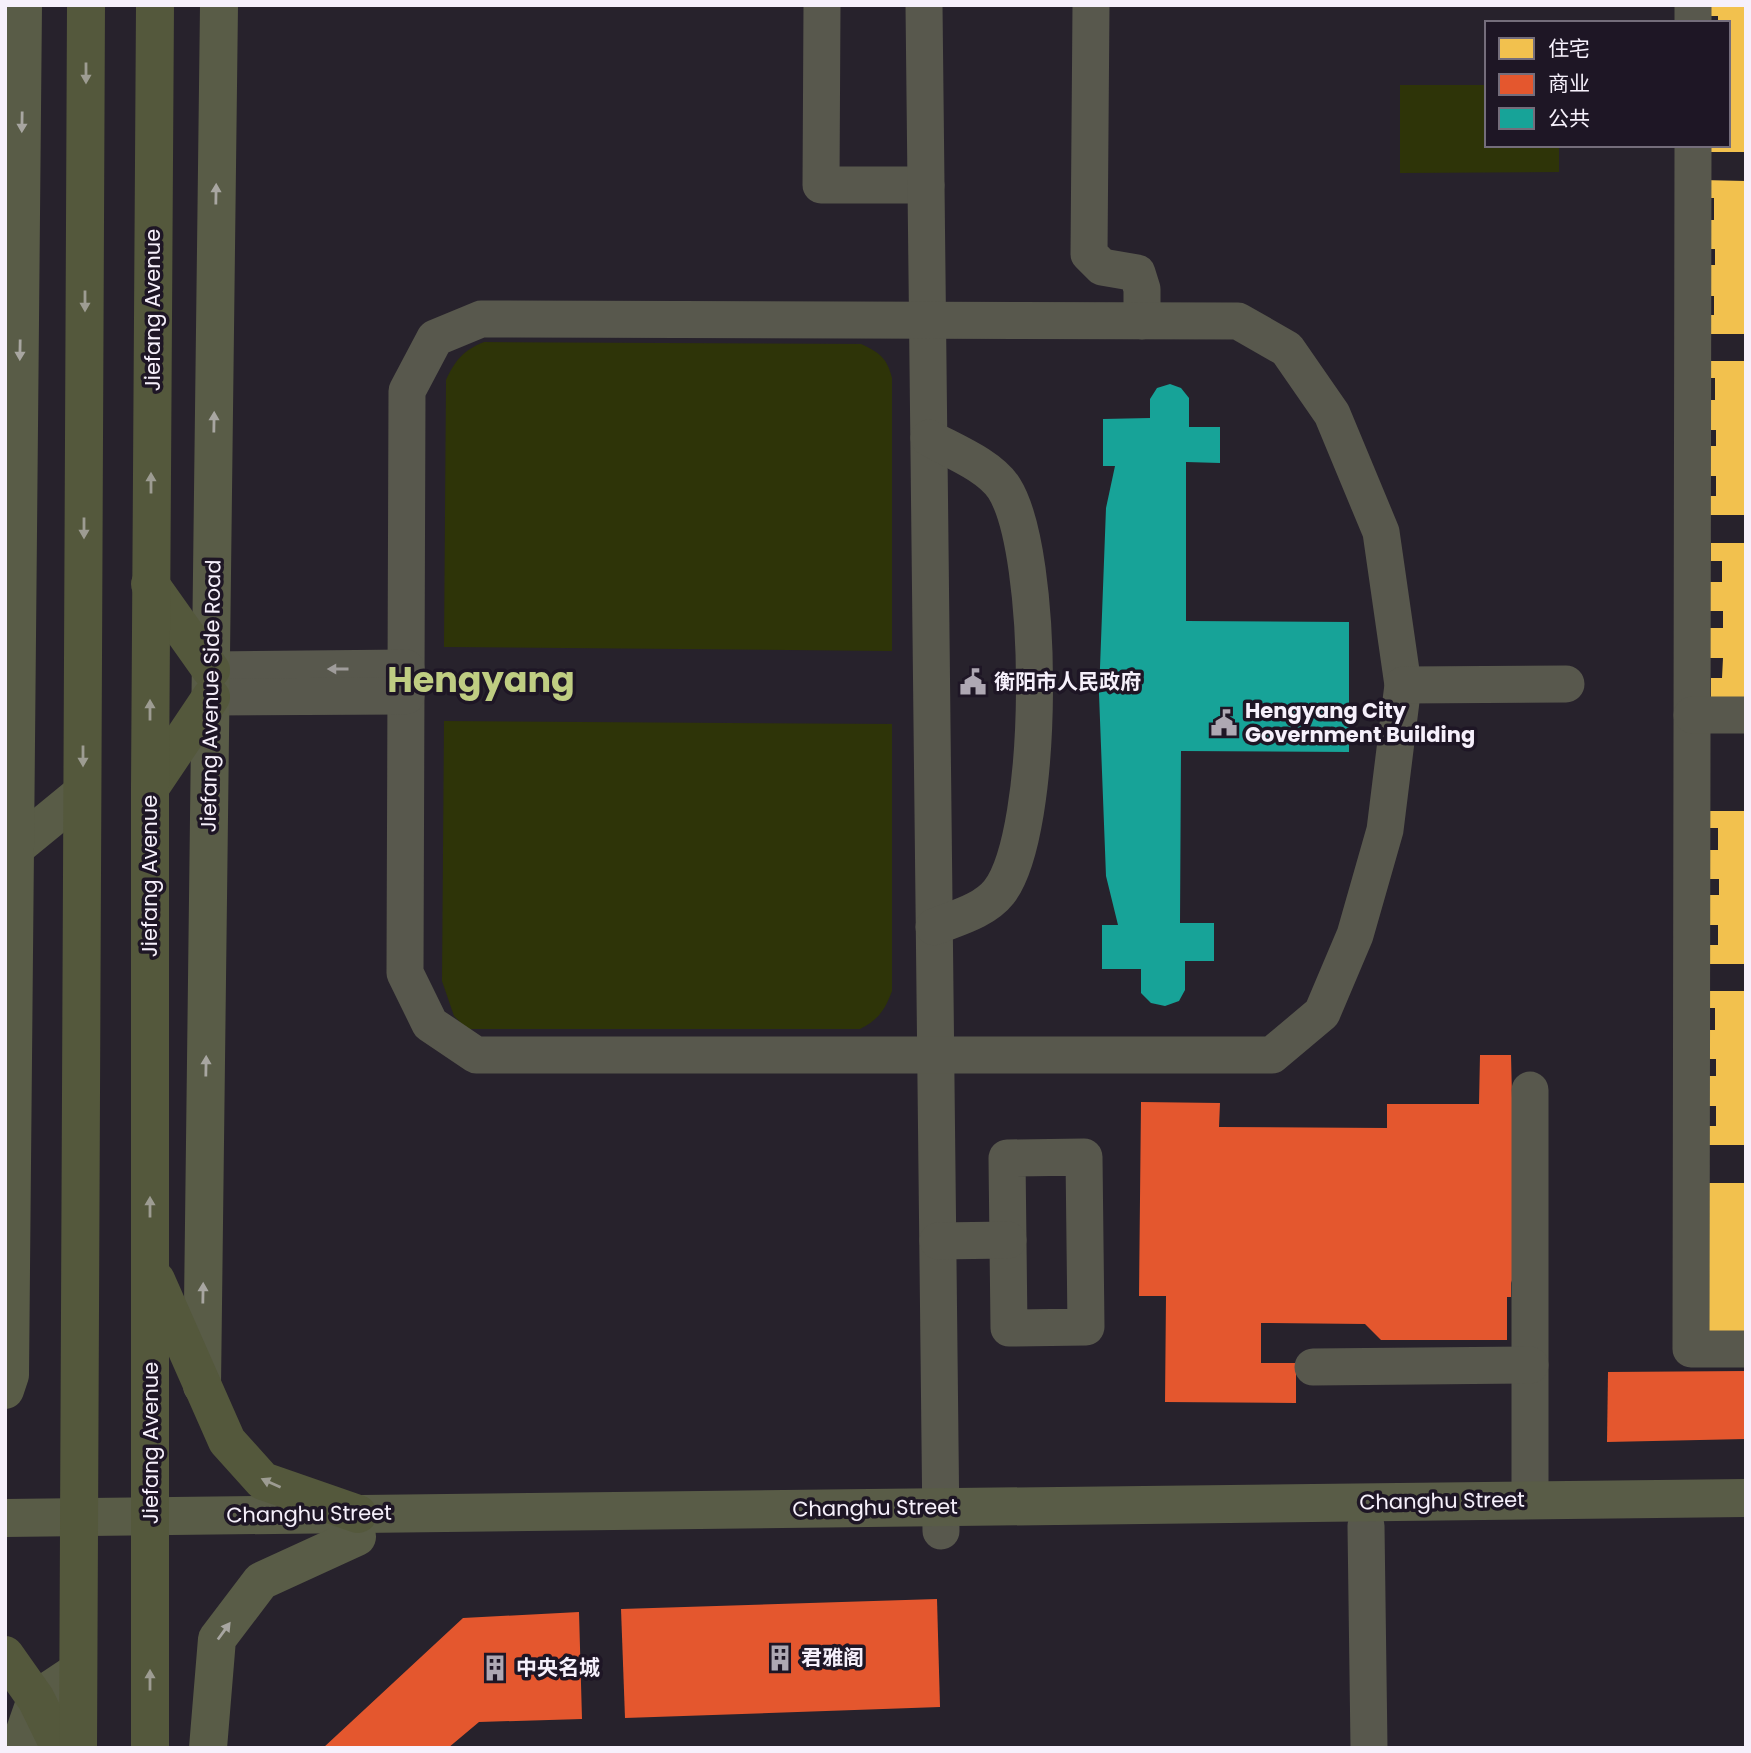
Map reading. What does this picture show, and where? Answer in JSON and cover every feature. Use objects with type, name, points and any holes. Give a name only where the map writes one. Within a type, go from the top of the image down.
[{"type":"highway","points":[[78,1748],[86,5]]},
{"type":"highway","name":"Jiefang Avenue","points":[[150,1748],[150,584],[155,5]]},
{"type":"highway","points":[[150,584],[211,683],[150,788]]},
{"type":"highway","points":[[150,1267],[227,1441],[263,1481],[358,1526]]},
{"type":"highway","points":[[5,1655],[36,1699],[60,1748]]},
{"type":"main road","points":[[5,1390],[10,1375],[10,848],[23,5]]},
{"type":"main road","name":"Jiefang Avenue Side Road","points":[[202,1386],[219,5]]},
{"type":"main road","points":[[10,848],[82,793]]},
{"type":"main road","name":"Changhu Street","points":[[5,1541],[79,1529],[941,1519],[1530,1500],[1746,1498]]},
{"type":"main road","name":"Changhu Street","points":[[5,1518],[79,1529]]},
{"type":"main road","name":"Changhu Street","points":[[941,1519],[1366,1526],[1746,1522]]},
{"type":"main road","points":[[208,1734],[217,1639],[261,1581],[358,1526]]},
{"type":"main road","points":[[19,1748],[36,1699],[78,1671]]},
{"type":"street","points":[[822,5],[821,185],[926,185]]},
{"type":"street","points":[[924,5],[941,1519]]},
{"type":"street","points":[[1091,5],[1089,254],[1102,267],[1137,273],[1142,289],[1142,321]]},
{"type":"street","points":[[1693,147],[1691,1349],[1746,1349]]},
{"type":"street","points":[[481,319],[1142,321],[1238,321],[1287,349],[1332,414],[1381,533],[1403,685],[1385,830],[1355,935],[1322,1013],[1272,1055],[476,1055],[430,1024],[405,973],[407,391],[435,338],[481,319]]},
{"type":"street","points":[[929,438],[1002,484],[1012,503],[1022,538],[1032,607],[1033,764],[1020,843],[1006,879],[985,906],[934,927]]},
{"type":"street","points":[[211,683],[406,682]]},
{"type":"street","points":[[1403,685],[1566,684]]},
{"type":"street","points":[[1692,715],[1746,715]]},
{"type":"street","points":[[1530,1090],[1530,1500]]},
{"type":"street","points":[[1084,1157],[1086,1327],[1009,1328],[1008,1240],[1007,1158],[1084,1157]]},
{"type":"street","points":[[938,1241],[1008,1240]]},
{"type":"street","points":[[1313,1367],[1530,1365]]},
{"type":"street","points":[[1366,1526],[1369,1748]]},
{"type":"green space","points":[[1400,85],[1485,85],[1485,147],[1559,147],[1559,172],[1400,173]]},
{"type":"green space","points":[[484,342],[861,344],[877,353],[888,365],[892,378],[892,651],[444,647],[446,380],[461,356]]},
{"type":"green space","points":[[444,721],[892,724],[892,991],[884,1009],[872,1022],[860,1029],[467,1029],[454,1016],[442,981]]},
{"type":"building: 住宅","points":[[1706,5],[1746,5],[1746,152],[1706,152],[1706,147],[1730,147],[1730,21],[1718,21],[1718,16],[1706,16]]},
{"type":"building: 住宅","points":[[1702,180],[1746,181],[1746,334],[1702,334],[1702,315],[1714,315],[1714,296],[1701,296],[1701,265],[1715,265],[1715,249],[1702,249],[1702,220],[1714,220],[1714,198],[1702,198]]},
{"type":"building: 住宅","points":[[1703,361],[1746,361],[1746,515],[1703,515],[1703,496],[1716,496],[1716,476],[1702,476],[1702,446],[1716,446],[1716,430],[1703,430],[1703,400],[1715,400],[1715,378],[1703,378]]},
{"type":"building: 住宅","points":[[1711,543],[1746,543],[1746,697],[1711,697],[1711,678],[1722,678],[1723,658],[1709,658],[1709,628],[1723,628],[1723,611],[1710,611],[1710,582],[1722,582],[1722,561],[1711,561]]},
{"type":"building: 住宅","points":[[1706,811],[1746,811],[1746,964],[1706,964],[1706,945],[1718,945],[1718,925],[1705,925],[1705,895],[1719,895],[1719,879],[1706,879],[1706,850],[1718,850],[1718,828],[1706,828]]},
{"type":"building: 住宅","points":[[1703,991],[1746,991],[1746,1145],[1703,1145],[1703,1126],[1716,1126],[1716,1106],[1702,1106],[1702,1076],[1716,1076],[1716,1059],[1703,1059],[1703,1030],[1715,1030],[1715,1008],[1703,1008]]},
{"type":"building: 住宅","points":[[1696,1183],[1746,1183],[1746,1337],[1696,1337]]},
{"type":"building: 商业","points":[[1480,1055],[1511,1055],[1516,1270],[1511,1283],[1511,1297],[1507,1297],[1507,1340],[1381,1340],[1365,1324],[1261,1323],[1261,1363],[1296,1363],[1296,1403],[1165,1402],[1166,1296],[1139,1296],[1141,1102],[1220,1103],[1219,1127],[1387,1128],[1387,1104],[1479,1104]]},
{"type":"building: 商业","points":[[1746,1371],[1746,1439],[1607,1442],[1608,1372]]},
{"type":"building: 商业","name":"君雅阁","points":[[937,1599],[940,1707],[625,1718],[621,1609]]},
{"type":"building: 商业","name":"中央名城","points":[[579,1612],[582,1719],[479,1722],[448,1748],[323,1748],[463,1618]]},
{"type":"building: 公共","name":"Hengyang City Government Building","points":[[1170,384],[1181,388],[1189,398],[1189,427],[1220,427],[1220,463],[1186,462],[1186,621],[1349,622],[1349,752],[1181,751],[1180,923],[1214,923],[1214,961],[1185,961],[1185,990],[1179,1001],[1165,1006],[1151,1003],[1141,993],[1141,969],[1102,969],[1102,925],[1118,925],[1106,876],[1099,694],[1106,508],[1115,466],[1103,466],[1103,419],[1150,418],[1150,399],[1157,388]]},
{"type":"place","name":"衡阳市人民政府","points":[[973,682]]},
{"type":"place","name":"Hengyang City Government Building","points":[[1224,723]]},
{"type":"place","name":"君雅阁","points":[[780,1658]]},
{"type":"place","name":"中央名城","points":[[495,1668]]},
{"type":"district","name":"Hengyang","points":[[481,680]]}]
